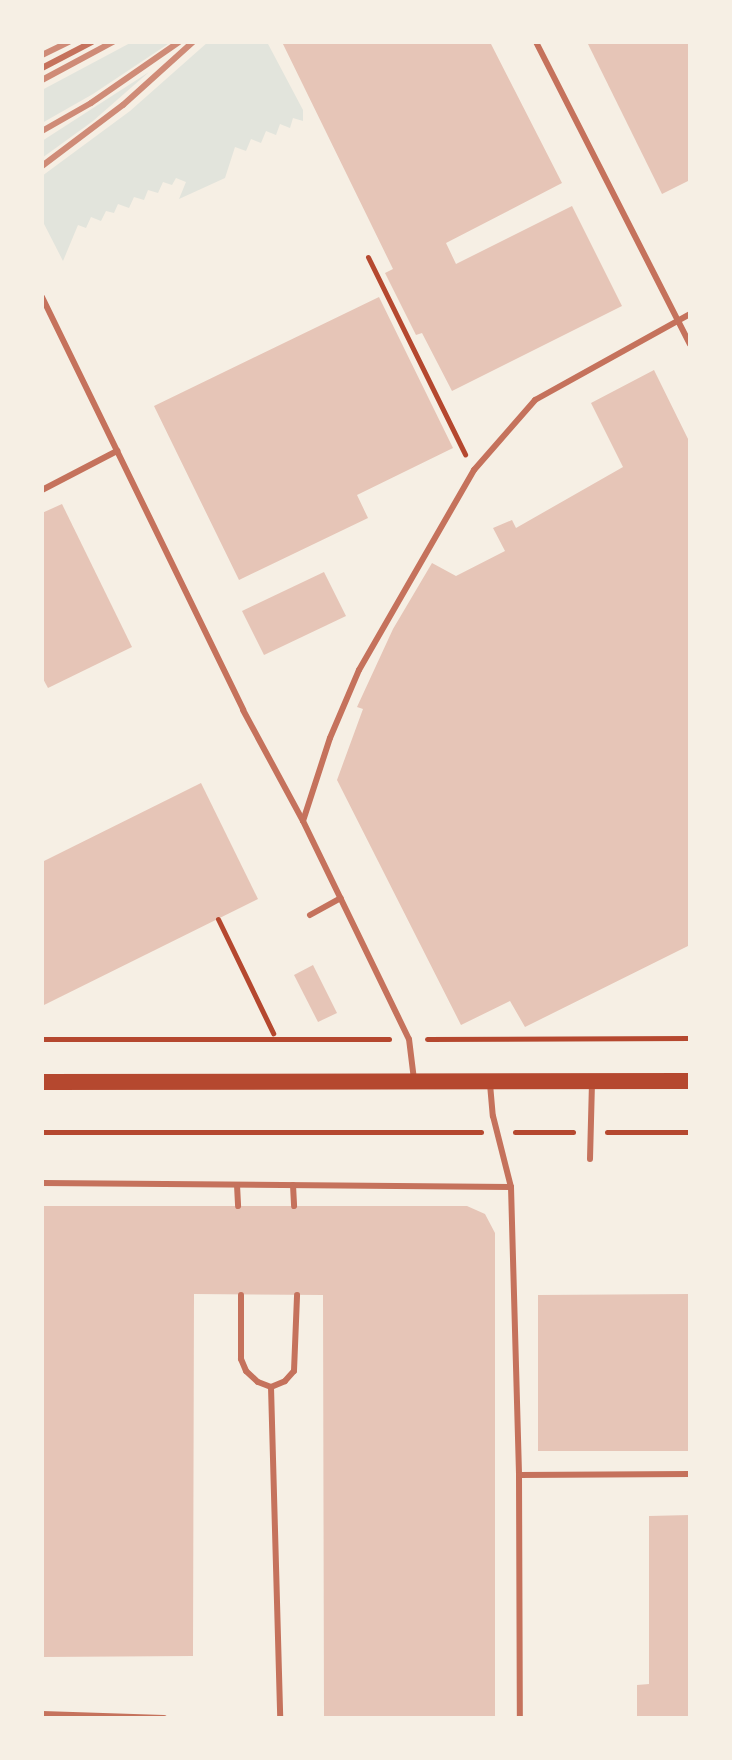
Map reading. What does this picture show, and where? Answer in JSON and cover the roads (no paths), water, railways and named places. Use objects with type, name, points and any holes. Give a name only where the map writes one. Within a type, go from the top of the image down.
[{"type":"main road","points":[[42,1082],[690,1081]]},
{"type":"lane","points":[[42,68],[92,42]]},
{"type":"lane","points":[[536,42],[690,344]]},
{"type":"lane","points":[[42,297],[243,710],[303,821],[409,1039],[415,1081]]},
{"type":"lane","points":[[303,821],[330,738],[359,670],[474,470],[535,400],[690,314]]},
{"type":"lane","points":[[42,490],[117,451]]},
{"type":"lane","points":[[310,915],[341,898]]},
{"type":"lane","points":[[590,1159],[592,1080]]},
{"type":"lane","points":[[490,1081],[496,1132],[511,1187],[519,1475],[520,1718]]},
{"type":"lane","points":[[42,1183],[511,1187]]},
{"type":"lane","points":[[237,1185],[238,1206]]},
{"type":"lane","points":[[293,1185],[294,1206]]},
{"type":"lane","points":[[241,1295],[241,1359],[246,1371],[258,1382],[271,1387],[285,1381],[294,1371],[297,1295]]},
{"type":"lane","points":[[271,1387],[280,1718]]},
{"type":"lane","points":[[519,1475],[690,1474]]},
{"type":"lane","points":[[42,1714],[164,1718]]},
{"type":"railway","points":[[42,55],[69,42]]},
{"type":"railway","points":[[42,80],[113,42]]},
{"type":"railway","points":[[42,131],[91,103],[179,42]]},
{"type":"railway","points":[[42,166],[123,105],[193,42]]}]
